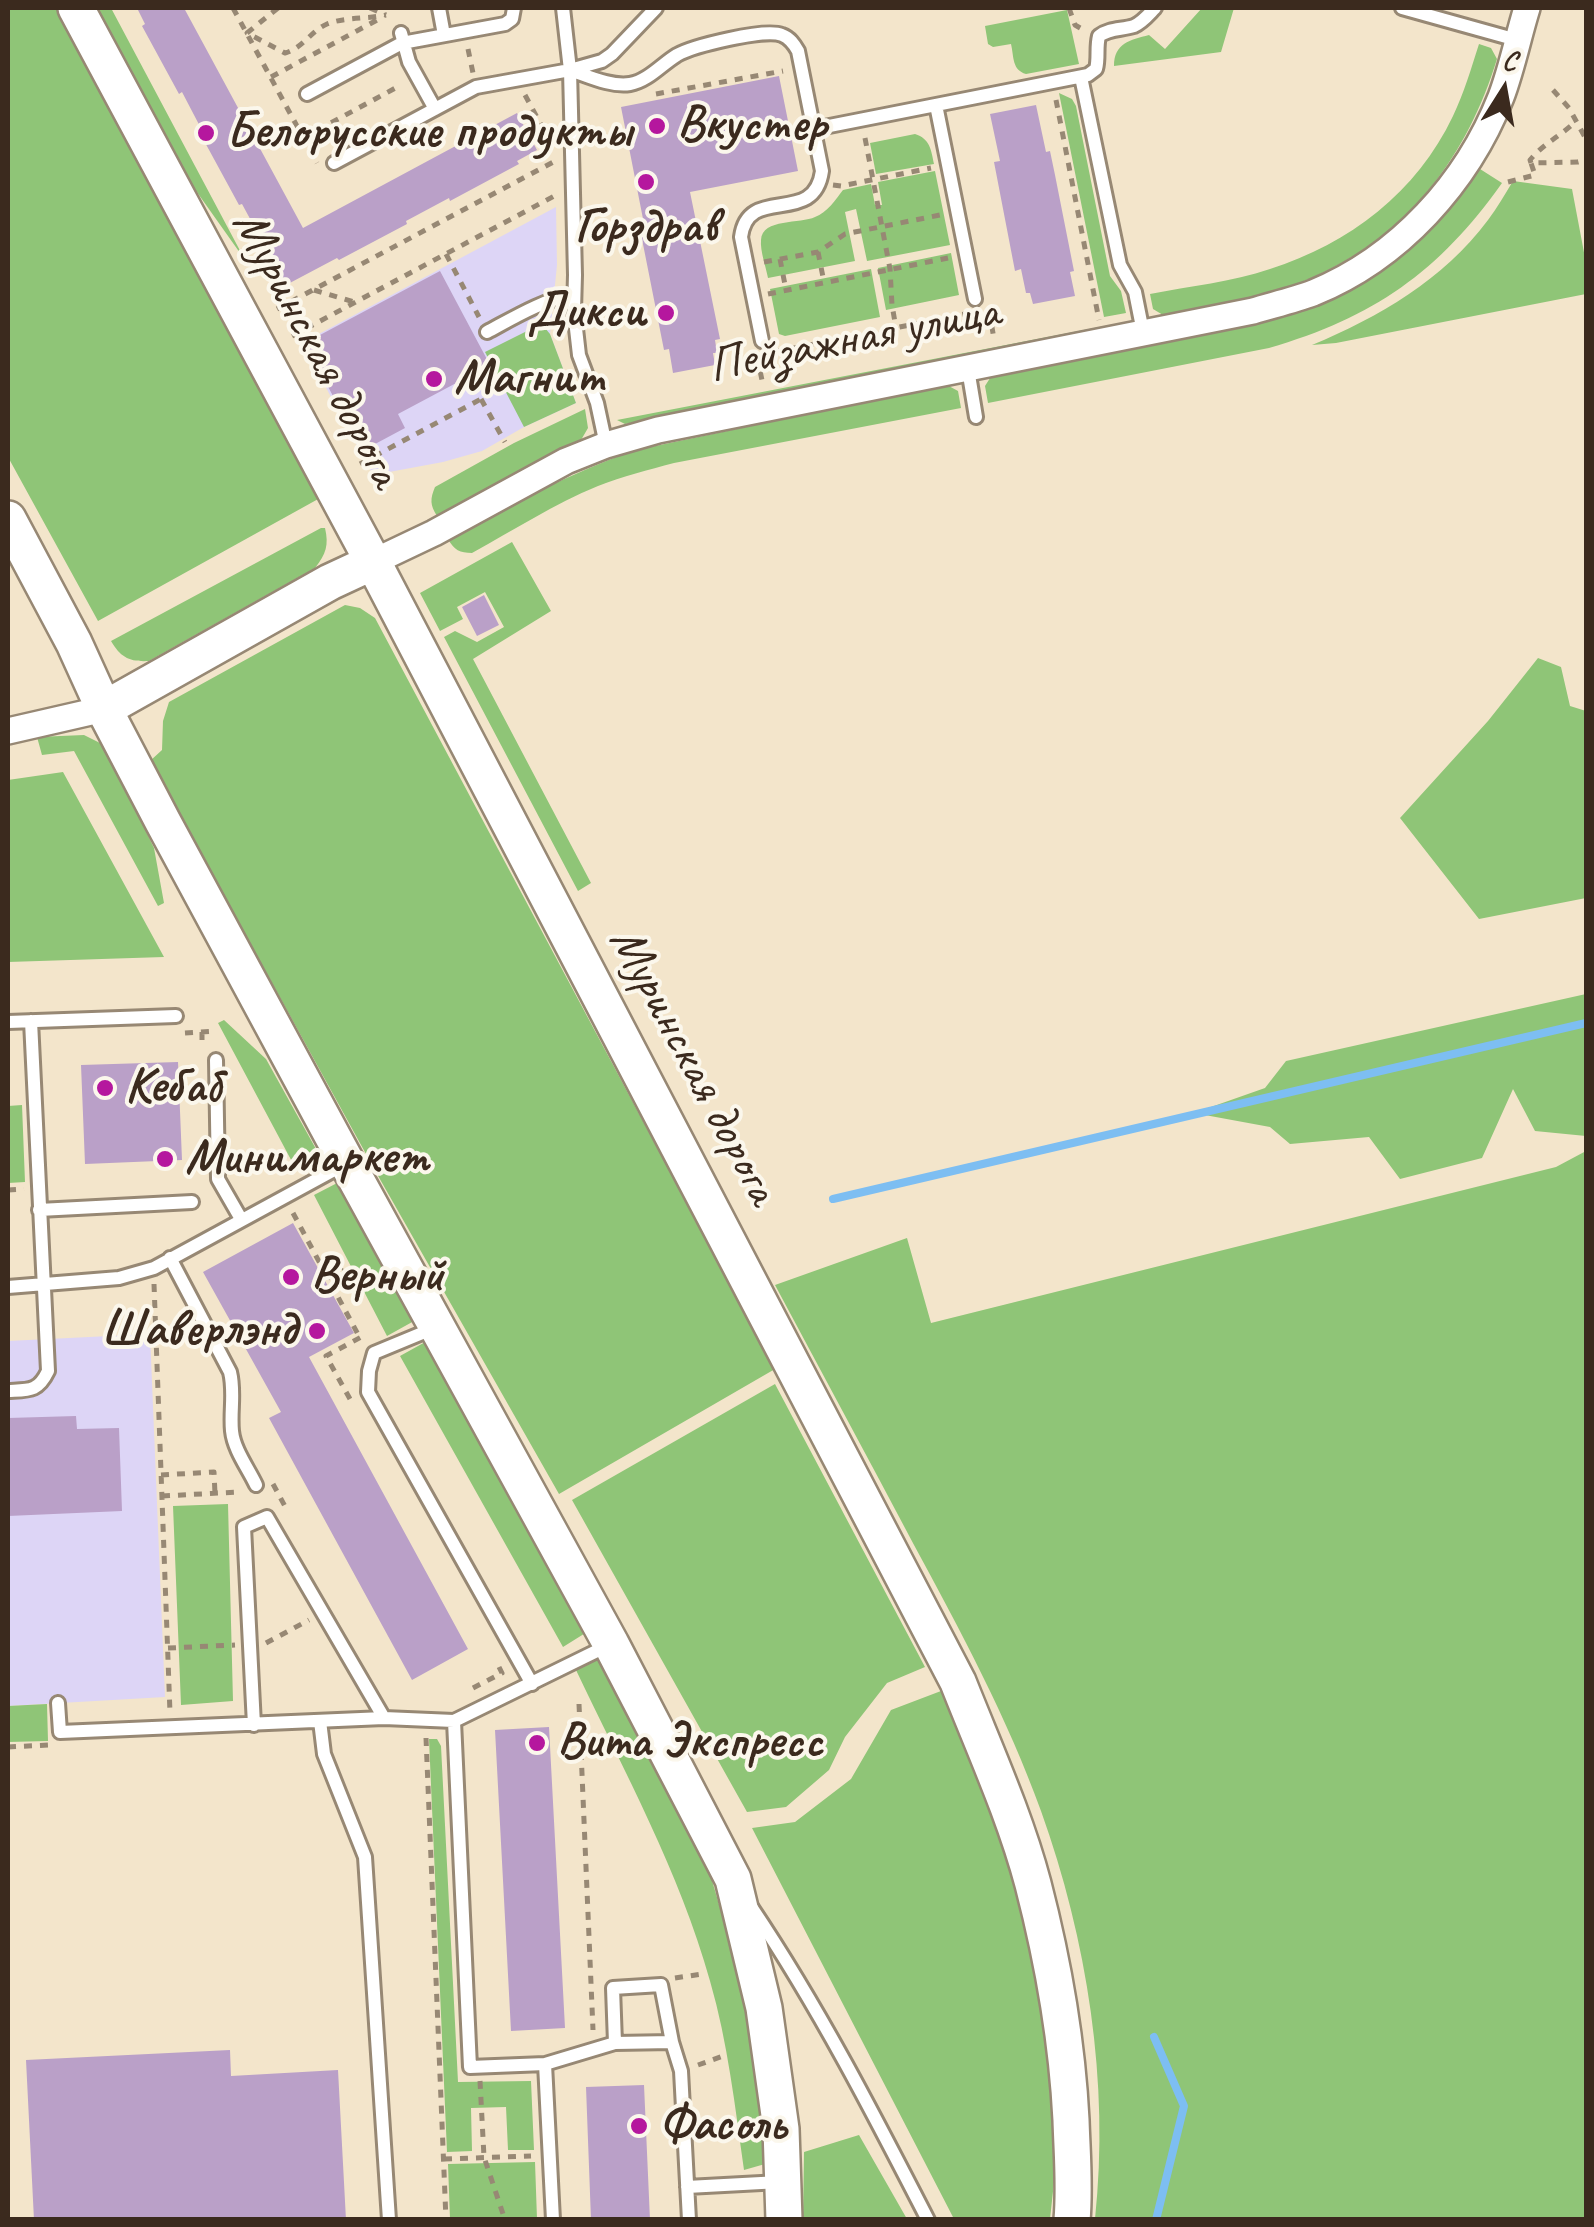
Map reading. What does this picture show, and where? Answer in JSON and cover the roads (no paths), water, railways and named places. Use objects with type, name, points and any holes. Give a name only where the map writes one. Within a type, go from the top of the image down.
[{"type":"street","name":"Муринская дорога","points":[[76,8],[373,562],[958,1682],[999,1784],[1032,1882],[1058,1996],[1070,2098],[1072,2220]]},
{"type":"street","name":"Пейзажная улица","points":[[104,709],[330,582],[434,533],[566,461],[606,445],[658,430],[1253,311],[1314,292],[1374,261],[1443,196],[1470,157],[1500,97],[1527,8]]},
{"type":"street","points":[[8,518],[104,709],[611,1644],[733,1878],[764,2008],[780,2129],[784,2220]]},
{"type":"street","points":[[8,730],[104,709]]},
{"type":"lane","points":[[439,8],[444,35]]},
{"type":"lane","points":[[308,94],[401,32],[444,35],[505,24],[512,19],[514,8]]},
{"type":"lane","points":[[563,8],[570,70],[574,312],[579,355],[597,403],[606,445]]},
{"type":"lane","points":[[334,163],[476,87],[602,61],[656,8]]},
{"type":"lane","points":[[814,129],[1082,76],[1096,69],[1099,36],[1107,30],[1133,26],[1155,8]]},
{"type":"lane","points":[[1402,8],[1518,40]]},
{"type":"lane","points":[[401,32],[417,77],[434,109]]},
{"type":"lane","points":[[570,70],[606,82],[630,84],[696,46],[768,32],[791,40],[798,51],[822,171],[813,195],[760,210],[742,225],[741,237],[762,341]]},
{"type":"lane","points":[[1082,76],[1120,266],[1135,292],[1143,332]]},
{"type":"lane","points":[[936,105],[975,299]]},
{"type":"lane","points":[[487,332],[556,297],[574,294]]},
{"type":"lane","points":[[968,369],[976,417]]},
{"type":"lane","points":[[8,1022],[176,1016]]},
{"type":"lane","points":[[8,1391],[30,1390],[42,1383],[48,1371],[31,1021]]},
{"type":"lane","points":[[216,1060],[218,1179],[240,1219]]},
{"type":"lane","points":[[8,1286],[119,1278],[154,1268],[347,1163]]},
{"type":"lane","points":[[40,1210],[192,1202]]},
{"type":"lane","points":[[170,1258],[230,1372],[232,1432],[256,1485]]},
{"type":"lane","points":[[436,1327],[374,1354],[368,1392],[532,1684]]},
{"type":"lane","points":[[254,1725],[244,1528],[267,1517],[384,1718]]},
{"type":"lane","points":[[58,1703],[60,1732],[384,1718],[454,1721],[611,1644]]},
{"type":"lane","points":[[320,1721],[324,1754],[364,1856],[389,2220]]},
{"type":"lane","points":[[454,1721],[470,2067],[544,2064],[615,2043],[672,2042]]},
{"type":"lane","points":[[733,1878],[798,1977],[928,2220]]},
{"type":"lane","points":[[615,2043],[613,1988],[661,1986],[680,2071],[689,2220]]},
{"type":"lane","points":[[544,2064],[553,2220]]},
{"type":"lane","points":[[687,2187],[783,2182]]},
{"type":"waterway","points":[[833,1199],[1586,1023]]},
{"type":"waterway","points":[[1154,2037],[1184,2106],[1156,2220]]},
{"type":"place","name":"Вкустер","points":[[657,126]]},
{"type":"place","name":"Белорусские продукты","points":[[206,133]]},
{"type":"place","name":"Горздрав","points":[[646,182]]},
{"type":"place","name":"Дикси","points":[[666,313]]},
{"type":"place","name":"Магнит","points":[[434,379]]},
{"type":"place","name":"Кебаб","points":[[105,1088]]},
{"type":"place","name":"Минимаркет","points":[[165,1159]]},
{"type":"place","name":"Верный","points":[[291,1277]]},
{"type":"place","name":"Шаверлэнд","points":[[317,1331]]},
{"type":"place","name":"Вита Экспресс","points":[[537,1743]]},
{"type":"place","name":"Фасоль","points":[[639,2126]]}]
